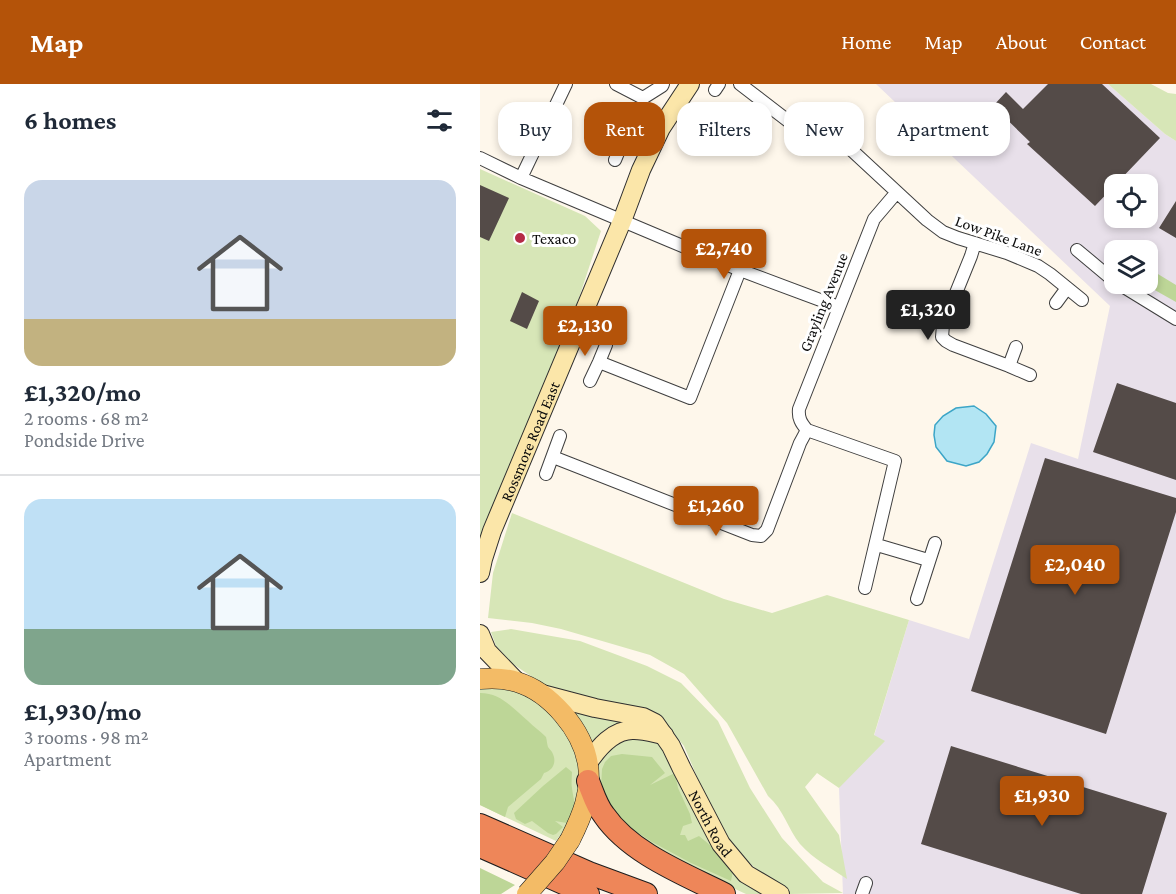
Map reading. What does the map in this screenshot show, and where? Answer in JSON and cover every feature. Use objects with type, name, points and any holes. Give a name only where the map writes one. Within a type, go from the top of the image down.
[{"type":"highway","points":[[588,772],[596,801],[604,816],[620,834],[643,852],[724,894]]},
{"type":"highway","points":[[480,825],[589,873],[646,894]]},
{"type":"highway","points":[[480,846],[588,894]]},
{"type":"main road","name":"Rossmore Road East","points":[[480,573],[496,522],[641,170],[661,128],[690,84]]},
{"type":"main road","points":[[481,637],[487,651],[516,681],[542,693],[563,713],[580,742],[588,772],[584,813],[555,862],[527,894]]},
{"type":"main road","points":[[480,679],[516,681]]},
{"type":"main road","name":"North Road","points":[[542,693],[595,708],[643,717],[655,723],[671,746],[721,844],[746,874],[780,894]]},
{"type":"main road","points":[[588,772],[606,740],[626,730],[663,735]]},
{"type":"street","points":[[521,178],[566,84]]},
{"type":"street","points":[[616,84],[642,98]]},
{"type":"street","points":[[642,98],[663,84]]},
{"type":"street","name":"Low Pike Lane","points":[[740,84],[796,127],[824,128],[831,131],[927,220],[943,232],[1038,266],[1082,300]]},
{"type":"street","points":[[615,160],[630,124],[641,114],[642,98]]},
{"type":"street","points":[[480,158],[521,178],[740,270],[839,307]]},
{"type":"street","name":"Grayling Avenue","points":[[807,430],[801,423],[799,409],[874,219],[897,192]]},
{"type":"street","points":[[975,243],[943,325],[942,337],[953,345],[1030,375]]},
{"type":"street","points":[[1077,250],[1104,273]]},
{"type":"street","points":[[599,362],[690,398],[740,270]]},
{"type":"street","points":[[1056,303],[1067,288]]},
{"type":"street","points":[[1135,294],[1176,320]]},
{"type":"street","points":[[590,381],[606,345]]},
{"type":"street","points":[[1009,366],[1016,347]]},
{"type":"street","points":[[553,457],[752,536],[761,536],[767,530],[807,430],[895,461],[865,588]]},
{"type":"street","points":[[546,474],[560,436]]},
{"type":"street","points":[[917,599],[935,543]]},
{"type":"street","points":[[877,545],[928,560]]},
{"type":"shaded area","points":[[876,84],[1108,84],[1176,141],[1176,894],[843,894],[839,788],[874,736],[909,620],[969,639],[1031,443],[1078,459],[1110,306],[952,156],[1010,156],[1010,102],[895,102]]},
{"type":"green space","points":[[1108,84],[1151,84],[1168,93],[1176,94],[1176,141],[1165,134]]},
{"type":"green space","points":[[480,169],[585,216],[601,231],[575,310],[480,542]]},
{"type":"green space","points":[[1158,274],[1176,285],[1176,302],[1158,292]]},
{"type":"green space","points":[[512,513],[724,599],[772,613],[827,595],[909,620],[874,735],[885,741],[839,788],[817,773],[805,787],[839,835],[847,879],[816,859],[800,844],[778,807],[768,796],[727,723],[684,674],[650,655],[561,629],[488,618],[493,573]]},
{"type":"green space","points":[[511,629],[580,641],[647,666],[681,683],[718,721],[750,788],[782,838],[823,882],[843,893],[790,894],[757,870],[734,848],[719,824],[684,746],[665,723],[544,685],[513,664],[496,646],[491,632]]},
{"type":"green space","points":[[501,687],[528,697],[551,714],[569,737],[574,750],[581,777],[580,790],[572,818],[556,841],[480,805],[480,688]]},
{"type":"green space","points":[[480,693],[501,699],[542,733],[546,737],[554,759],[554,765],[550,770],[508,807],[505,817],[480,805]]},
{"type":"green space","points":[[567,705],[622,722],[604,731],[591,746]]},
{"type":"green space","points":[[633,735],[660,743],[766,894],[746,894],[722,883],[637,837],[604,807],[597,771],[599,761],[608,748]]},
{"type":"green space","points":[[622,754],[652,757],[665,773],[650,785],[675,773],[678,788],[692,823],[683,826],[680,835],[685,835],[688,841],[699,836],[722,855],[726,865],[729,865],[729,870],[733,871],[731,881],[652,842],[620,821],[601,788],[602,769],[605,762],[611,756]]},
{"type":"green space","points":[[566,767],[572,772],[574,805],[573,813],[567,823],[555,821],[563,827],[553,835],[532,821],[525,824],[516,819],[514,813]]},
{"type":"green space","points":[[480,868],[515,885],[501,894],[480,894]]},
{"type":"water","points":[[974,406],[986,414],[996,426],[994,442],[979,462],[966,466],[947,461],[936,447],[935,425],[943,416],[956,408]]},
{"type":"building","points":[[1048,84],[1102,84],[1160,138],[1126,174],[1104,174],[1104,197],[1095,206],[1027,144],[1030,142],[1010,123],[1010,102],[997,102],[1006,92],[1023,109]]},
{"type":"building","points":[[480,185],[509,198],[489,241],[480,237]]},
{"type":"building","points":[[1176,201],[1176,238],[1159,228]]},
{"type":"building","points":[[522,292],[539,301],[527,329],[510,321]]},
{"type":"building","points":[[1117,383],[1176,403],[1176,480],[1093,452]]},
{"type":"building","points":[[1045,458],[1176,498],[1176,512],[1106,734],[971,691]]},
{"type":"building","points":[[951,746],[1167,813],[1142,894],[1081,894],[921,844]]},
{"type":"place","name":"Texaco","points":[[520,238]]}]
